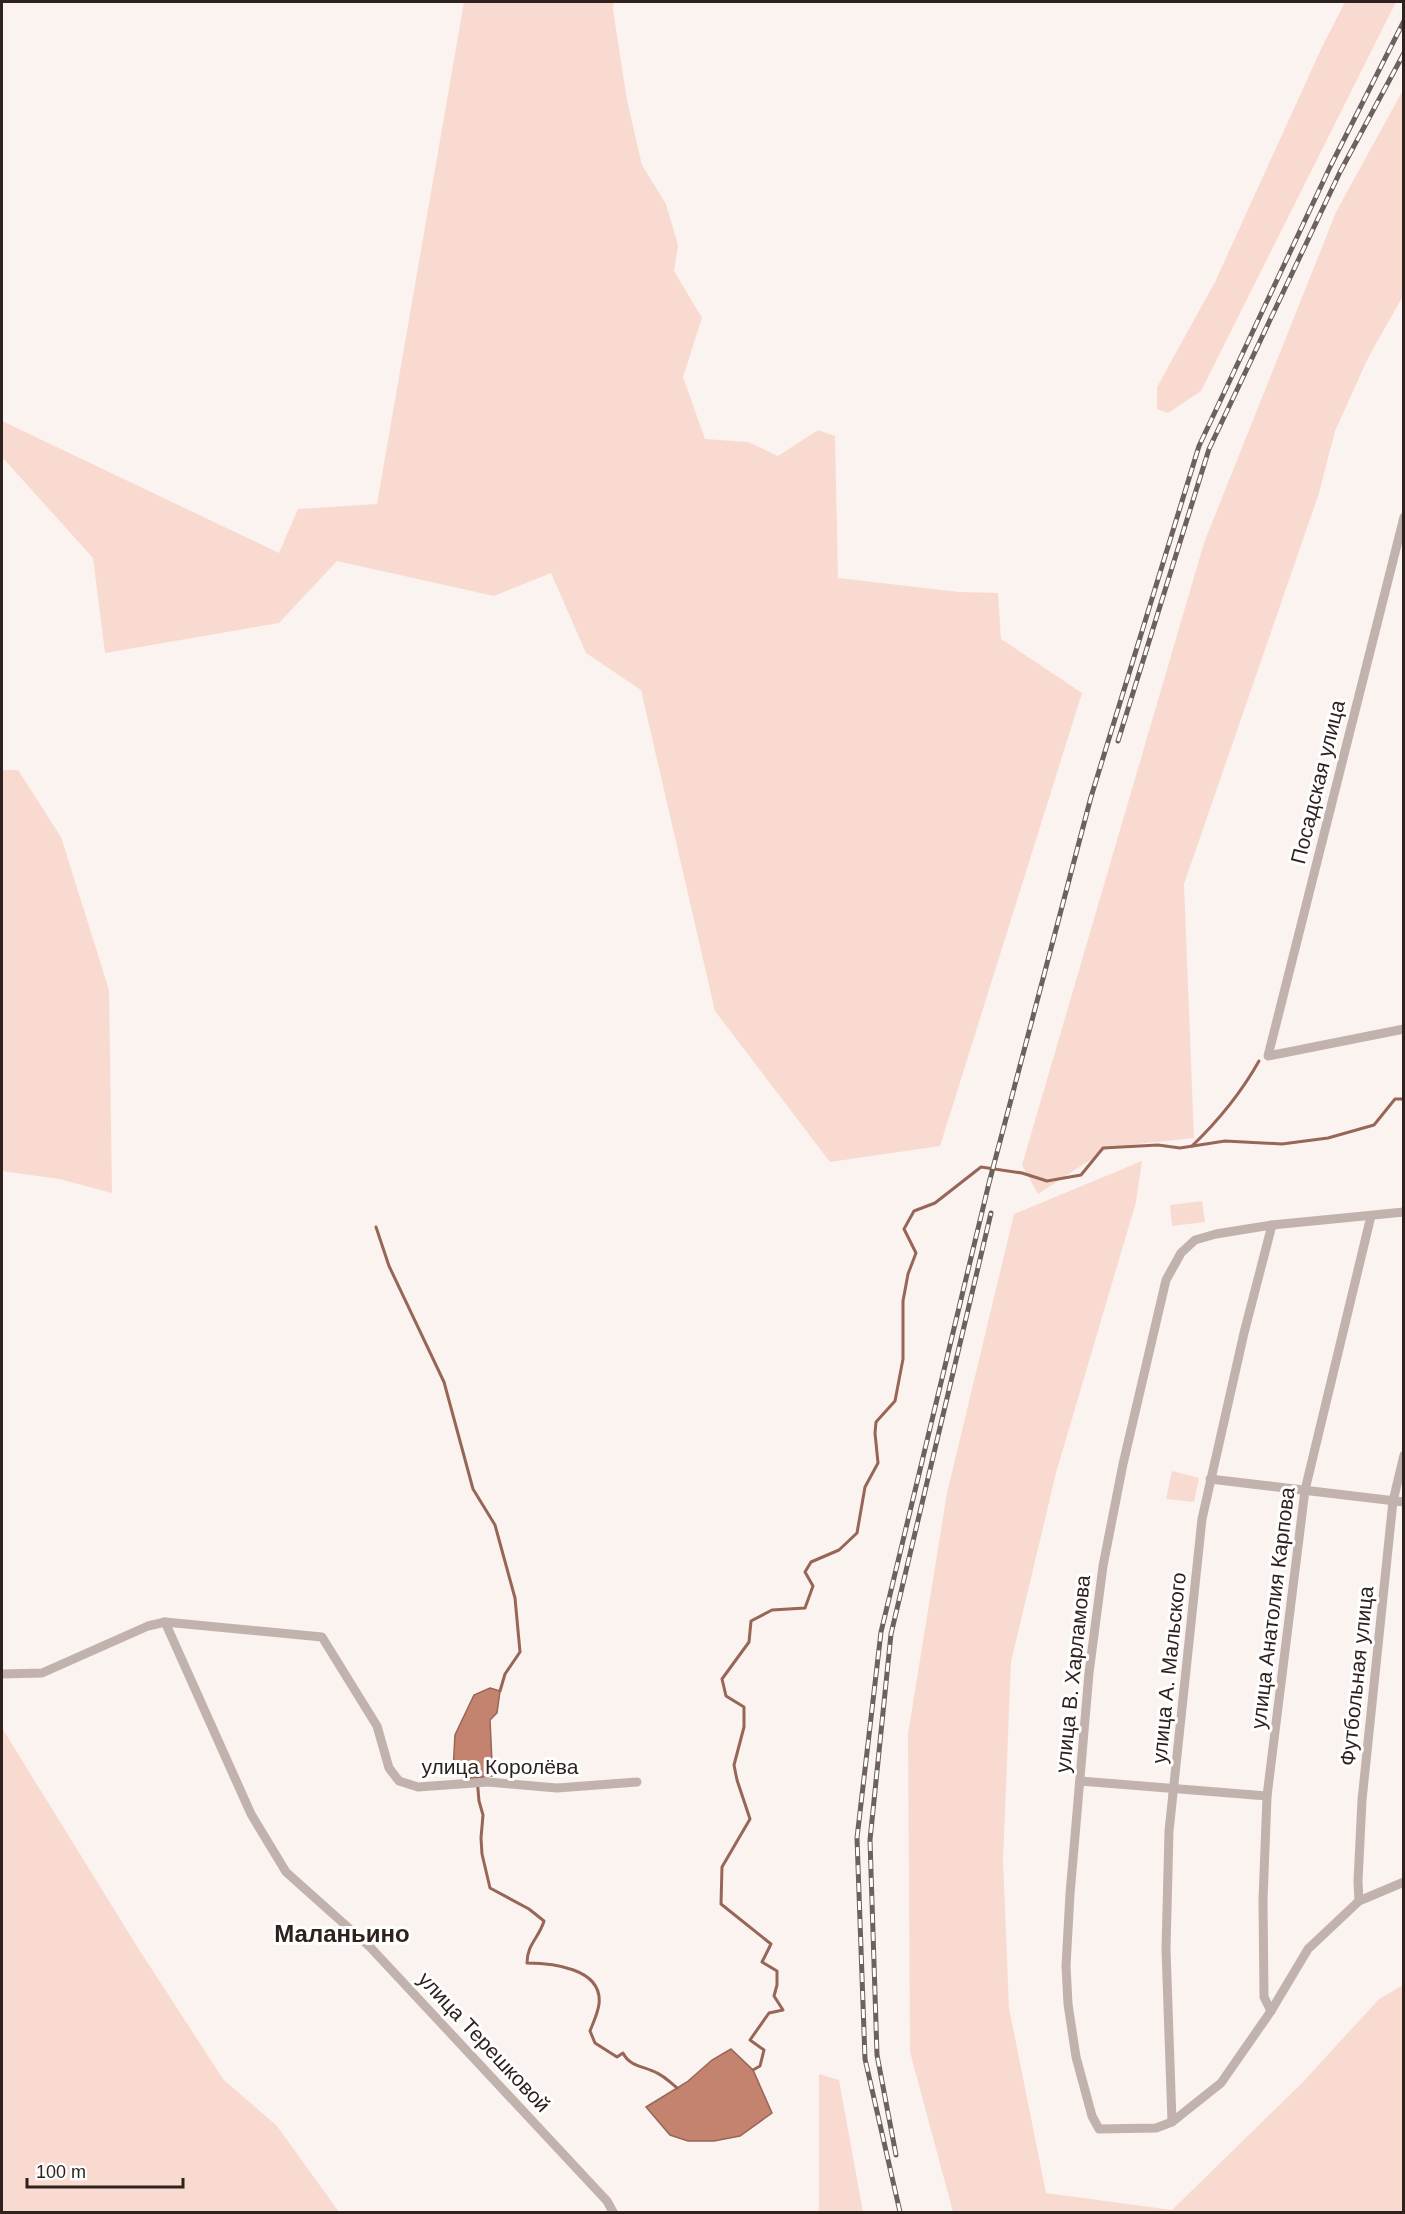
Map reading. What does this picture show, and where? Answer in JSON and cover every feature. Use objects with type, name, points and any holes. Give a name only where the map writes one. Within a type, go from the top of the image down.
[{"type":"street","name":"Посадская улица","points":[[1404,516],[1268,1056],[1404,1029]]},
{"type":"street","name":"улица В. Харламова","points":[[1173,2122],[1156,2128],[1099,2129],[1092,2116],[1076,2057],[1065,1966],[1089,1673],[1103,1566],[1123,1464],[1166,1280],[1181,1253],[1195,1240],[1216,1234],[1272,1225],[1404,1212]]},
{"type":"street","name":"улица Анатолия Карпова","points":[[1271,2011],[1264,1997],[1263,1900],[1267,1796],[1305,1490],[1371,1216]]},
{"type":"street","name":"улица А. Мальского","points":[[1173,2122],[1166,1949],[1170,1831],[1202,1519],[1244,1333],[1272,1225]]},
{"type":"street","name":"Футбольная улица","points":[[1359,1902],[1362,1800],[1393,1501],[1404,1455]]},
{"type":"street","points":[[1210,1479],[1404,1503]]},
{"type":"street","points":[[2,1674],[42,1673],[148,1626],[165,1622]]},
{"type":"street","name":"улица Королёва","points":[[165,1622],[322,1637],[377,1726],[389,1768],[399,1781],[418,1787],[488,1782],[557,1788],[637,1782]]},
{"type":"street","name":"улица Терешковой","points":[[165,1622],[251,1814],[286,1872],[370,1947],[607,2201],[613,2212]]},
{"type":"street","points":[[1080,1781],[1267,1796]]},
{"type":"street","points":[[1173,2122],[1221,2083],[1271,2011],[1308,1949],[1359,1902],[1404,1882]]},
{"type":"shaded area","points":[[464,2],[614,2],[613,10],[627,100],[642,165],[666,204],[678,245],[674,271],[702,318],[683,377],[705,439],[748,442],[778,456],[818,430],[835,436],[838,578],[959,592],[998,593],[1001,639],[1082,693],[940,1146],[830,1162],[715,1011],[641,690],[586,653],[551,573],[494,596],[337,561],[279,623],[105,653],[93,558],[2,457],[2,421],[279,553],[298,509],[377,504]]},
{"type":"shaded area","points":[[1345,2],[1396,2],[1201,391],[1168,413],[1157,409],[1157,387],[1215,282],[1322,47]]},
{"type":"shaded area","points":[[1403,90],[1403,296],[1368,358],[1335,431],[1319,493],[1184,884],[1194,1138],[1110,1147],[1038,1194],[1022,1165],[1204,543],[1336,212]]},
{"type":"shaded area","points":[[2,770],[18,770],[61,837],[109,990],[112,1193],[59,1179],[2,1171]]},
{"type":"shaded area","points":[[1142,1161],[1136,1202],[1056,1473],[1011,1662],[1003,1860],[1009,2008],[1046,2193],[1172,2210],[1302,2083],[1379,1999],[1403,1985],[1403,2212],[953,2212],[910,2052],[908,1734],[947,1493],[1014,1214]]},
{"type":"shaded area","points":[[1202,1201],[1205,1222],[1172,1226],[1170,1205]]},
{"type":"shaded area","points":[[1172,1471],[1199,1478],[1194,1502],[1166,1499]]},
{"type":"shaded area","points":[[490,1688],[500,1691],[497,1713],[490,1720],[492,1763],[495,1771],[492,1776],[466,1779],[453,1771],[455,1735],[474,1695]]},
{"type":"shaded area","points":[[2,1728],[138,1948],[223,2079],[277,2126],[339,2212],[2,2212]]},
{"type":"shaded area","points":[[731,2049],[753,2070],[772,2113],[740,2136],[714,2141],[688,2141],[670,2135],[646,2107],[687,2082],[712,2060]]},
{"type":"shaded area","points":[[819,2074],[839,2080],[863,2212],[819,2212]]},
{"type":"waterway","points":[[1192,1146],[1228,1106],[1259,1061]]},
{"type":"waterway","points":[[753,2070],[760,2066],[764,2050],[750,2040],[769,2013],[783,2010],[774,1996],[777,1971],[762,1962],[771,1944],[721,1904],[722,1867],[750,1819],[734,1765],[744,1727],[744,1707],[726,1696],[722,1679],[749,1642],[751,1621],[772,1610],[805,1608],[813,1586],[805,1572],[811,1562],[839,1550],[857,1533],[865,1487],[878,1463],[876,1422],[895,1401],[903,1359],[903,1301],[908,1274],[916,1253],[904,1229],[914,1211],[935,1203],[981,1167],[1022,1173],[1047,1181],[1081,1175],[1103,1148],[1158,1145],[1180,1148],[1225,1141],[1282,1144],[1328,1138],[1374,1125],[1395,1099],[1404,1099]]},
{"type":"waterway","points":[[376,1227],[389,1266],[444,1382],[473,1489],[495,1525],[515,1598],[520,1652],[505,1674],[500,1691]]},
{"type":"waterway","points":[[477,1778],[483,1815],[482,1854],[490,1888],[529,1909],[544,1921],[531,1946],[527,1963],[561,1966],[574,1970],[593,1982],[598,1992],[599,2004],[590,2031],[595,2043],[617,2057],[623,2053],[633,2064],[660,2074],[677,2088]]},
{"type":"railway","points":[[900,2212],[865,2059],[857,1838],[881,1632],[989,1183],[1091,797],[1199,446],[1330,167],[1404,21]]},
{"type":"railway","points":[[1118,741],[1209,449],[1340,172],[1404,53]]},
{"type":"railway","points":[[896,2155],[877,2055],[870,1840],[891,1634],[991,1213]]},
{"type":"district","name":"Маланьино","points":[[342,1934]]}]
